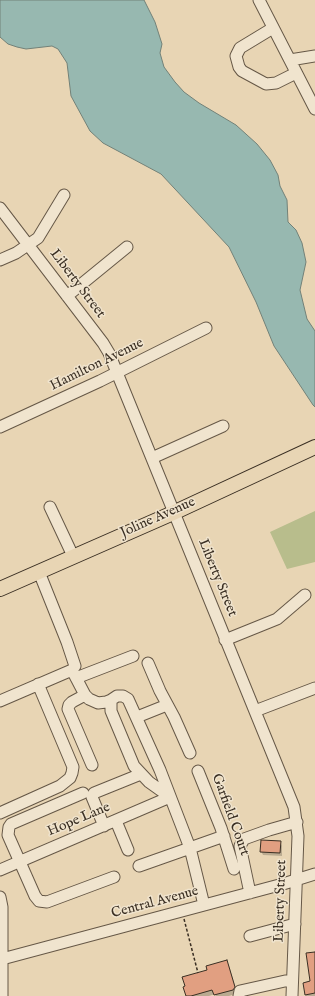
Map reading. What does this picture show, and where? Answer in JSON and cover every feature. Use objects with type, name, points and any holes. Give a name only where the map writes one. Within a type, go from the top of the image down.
[{"type":"main road","name":"Joline Avenue","points":[[0,589],[173,513],[315,447]]},
{"type":"street","points":[[259,0],[315,110]]},
{"type":"street","points":[[273,28],[240,48],[236,56],[239,67],[242,71],[266,84],[276,83],[296,73]]},
{"type":"street","points":[[290,60],[315,56]]},
{"type":"street","points":[[0,260],[38,238],[64,196]]},
{"type":"street","name":"Liberty Street","points":[[0,208],[103,343],[109,353],[294,808],[298,836],[292,996]]},
{"type":"street","points":[[67,296],[127,247]]},
{"type":"street","name":"Hamilton Avenue","points":[[0,426],[117,372],[206,328]]},
{"type":"street","points":[[152,458],[223,426]]},
{"type":"street","points":[[50,507],[73,556]]},
{"type":"street","points":[[39,572],[74,662],[74,674],[85,695],[89,699],[98,703],[106,702],[117,696],[123,696],[128,699],[160,770],[190,848],[204,905]]},
{"type":"street","points":[[226,640],[277,619],[306,595]]},
{"type":"street","points":[[0,701],[38,684],[133,656]]},
{"type":"street","points":[[148,663],[190,753]]},
{"type":"street","points":[[0,813],[60,786],[67,781],[72,773],[73,767],[38,684]]},
{"type":"street","points":[[255,712],[315,688]]},
{"type":"street","points":[[85,695],[69,704],[68,709],[92,765]]},
{"type":"street","points":[[111,700],[111,711],[134,766],[149,782],[170,798]]},
{"type":"street","points":[[136,717],[167,705]]},
{"type":"street","name":"Garfield Court","points":[[198,771],[224,836],[234,870]]},
{"type":"street","points":[[104,826],[92,797],[94,793],[141,774]]},
{"type":"street","points":[[83,793],[11,824],[9,826],[8,834],[35,896],[39,901],[47,902],[114,877]]},
{"type":"street","name":"Hope Lane","points":[[0,870],[170,798]]},
{"type":"street","points":[[116,820],[128,850]]},
{"type":"street","points":[[250,893],[240,846],[244,839],[297,822]]},
{"type":"street","points":[[139,866],[224,836]]},
{"type":"street","name":"Central Avenue","points":[[2,960],[315,874]]},
{"type":"street","points":[[0,897],[2,907],[2,996]]},
{"type":"street","points":[[250,936],[295,924]]},
{"type":"street","points":[[239,996],[240,991],[284,981],[292,981]]},
{"type":"path","points":[[182,911],[198,973]]},
{"type":"green space","points":[[315,511],[315,562],[287,569],[270,532]]},
{"type":"water","points":[[0,0],[144,0],[155,22],[162,44],[160,53],[164,67],[175,82],[184,92],[199,103],[236,125],[257,144],[270,160],[278,175],[280,186],[287,200],[288,222],[296,230],[302,243],[306,262],[300,290],[307,319],[315,331],[315,407],[274,346],[256,302],[229,247],[161,174],[103,143],[90,131],[71,96],[67,63],[58,49],[52,46],[26,49],[8,44],[0,37]]},
{"type":"building","points":[[261,840],[281,841],[280,853],[260,852]]},
{"type":"building","points":[[315,952],[315,993],[305,995],[303,983],[310,981],[306,953]]},
{"type":"building","points":[[227,960],[235,987],[233,990],[214,995],[212,990],[186,996],[182,977],[207,970],[206,966]]}]
